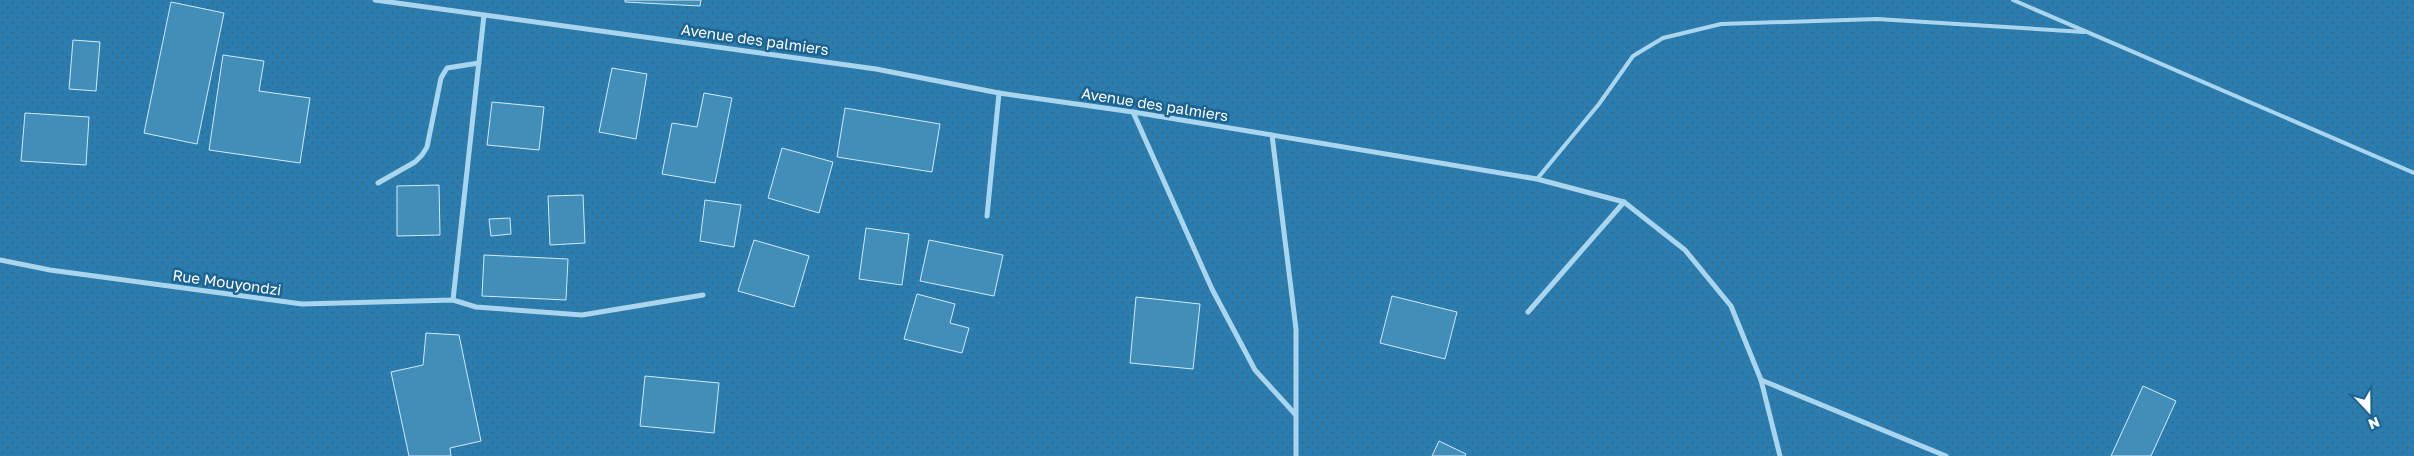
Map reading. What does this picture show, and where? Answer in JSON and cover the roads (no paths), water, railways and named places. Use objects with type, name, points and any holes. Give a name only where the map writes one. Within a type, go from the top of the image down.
[{"type":"street","name":"Avenue des palmiers","points":[[375,0],[876,69],[998,93],[1133,112],[1537,180],[1624,202],[1685,250],[1730,306],[1761,380],[1780,456]]},
{"type":"street","points":[[453,300],[484,15]]},
{"type":"street","points":[[378,183],[416,162],[427,147],[442,78],[447,68],[479,63]]},
{"type":"street","points":[[987,216],[998,93]]},
{"type":"street","points":[[1133,112],[1212,289],[1255,370],[1295,414]]},
{"type":"street","points":[[1272,135],[1296,329],[1296,456]]},
{"type":"street","points":[[1528,312],[1624,202]]},
{"type":"street","name":"Rue Mouyondzi","points":[[0,260],[50,270],[302,304],[453,300],[476,307],[582,315],[703,295]]},
{"type":"street","points":[[1761,380],[1946,456]]},
{"type":"lane","points":[[2012,0],[2414,172]]},
{"type":"lane","points":[[1537,180],[1599,104],[1633,56],[1663,38],[1721,24],[1877,19],[2084,32]]}]
